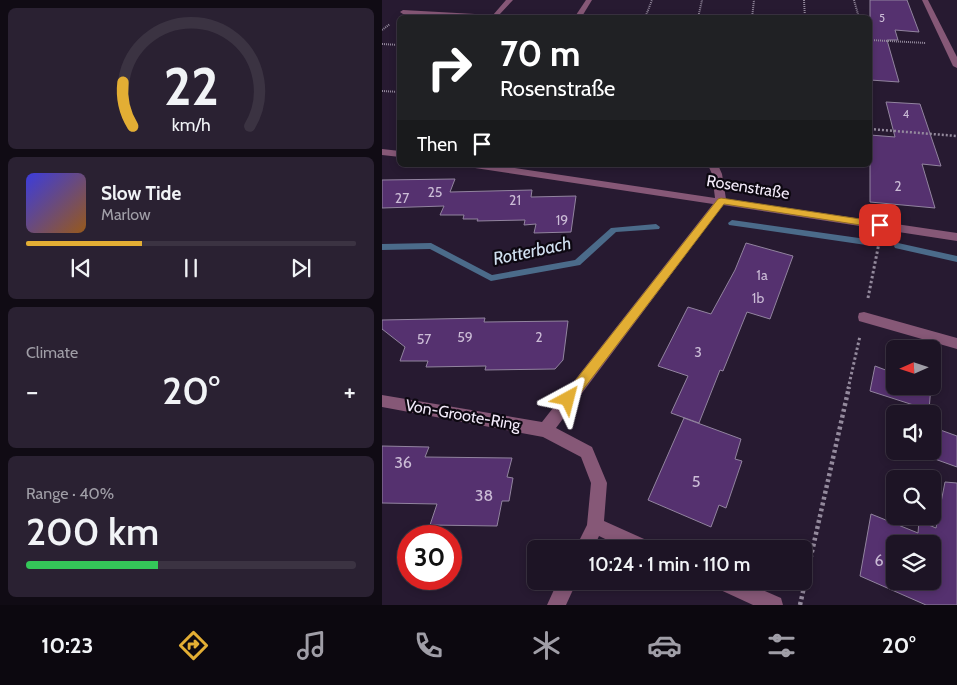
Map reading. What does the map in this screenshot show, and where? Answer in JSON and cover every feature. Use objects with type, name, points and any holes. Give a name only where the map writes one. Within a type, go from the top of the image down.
[{"type":"street","points":[[496,15],[510,0]]},
{"type":"street","points":[[580,15],[589,0]]},
{"type":"street","points":[[925,0],[956,66]]},
{"type":"street","points":[[403,12],[472,15]]},
{"type":"street","points":[[946,44],[956,45]]},
{"type":"street","points":[[382,152],[397,154]]},
{"type":"street","name":"Rosenstraße","points":[[489,167],[956,237]]},
{"type":"street","points":[[545,430],[721,201],[717,174],[714,167]]},
{"type":"street","points":[[864,317],[956,344]]},
{"type":"street","name":"Von-Groote-Ring","points":[[382,400],[545,430],[587,452],[599,483],[595,526],[588,540]]},
{"type":"street","points":[[595,526],[627,540]]},
{"type":"street","points":[[556,605],[564,590]]},
{"type":"street","points":[[740,590],[774,605]]},
{"type":"path","points":[[647,15],[652,0]]},
{"type":"path","points":[[699,15],[702,0]]},
{"type":"path","points":[[752,15],[754,0]]},
{"type":"path","points":[[804,0],[805,15]]},
{"type":"path","points":[[854,0],[858,15]]},
{"type":"path","points":[[872,40],[946,44]]},
{"type":"path","points":[[382,44],[397,45]]},
{"type":"path","points":[[382,91],[397,92]]},
{"type":"path","points":[[872,129],[956,136]]},
{"type":"path","points":[[800,605],[864,317],[879,242],[880,225]]},
{"type":"building","points":[[870,0],[907,0],[919,32],[895,30],[898,40],[887,40],[899,82],[872,80],[872,15],[870,15]]},
{"type":"building","points":[[886,102],[920,104],[941,166],[922,164],[935,208],[870,202],[872,135],[895,137]]},
{"type":"building","points":[[455,179],[450,192],[532,190],[531,197],[576,196],[571,232],[534,233],[536,224],[524,225],[525,220],[477,221],[478,219],[463,219],[464,215],[440,215],[444,206],[382,208],[382,180]]},
{"type":"building","points":[[746,243],[793,256],[770,319],[747,312],[723,371],[720,370],[699,423],[671,413],[688,376],[658,366],[688,307],[711,314],[735,270]]},
{"type":"building","points":[[485,318],[484,322],[568,321],[563,360],[555,369],[485,370],[486,366],[426,367],[428,361],[400,361],[405,347],[382,329],[382,320]]},
{"type":"building","points":[[875,366],[886,370],[886,395],[930,395],[929,405],[913,405],[870,391]]},
{"type":"building","points":[[684,418],[741,439],[735,459],[742,461],[726,508],[719,505],[711,527],[648,500]]},
{"type":"building","points":[[941,430],[957,436],[957,467],[938,460],[941,460]]},
{"type":"building","points":[[382,446],[429,447],[425,457],[512,458],[507,477],[513,478],[509,501],[502,501],[497,526],[430,525],[437,504],[382,503]]},
{"type":"building","points":[[945,482],[957,483],[957,605],[926,605],[892,590],[941,590],[941,535],[886,535],[886,587],[860,576],[871,514],[886,520],[886,525],[898,525],[918,533],[919,525],[929,525],[936,528],[937,525],[941,525],[941,502]]},
{"type":"waterway","name":"Rotterbach","points":[[732,223],[866,242]]},
{"type":"waterway","name":"Rotterbach","points":[[382,247],[431,246],[491,278],[577,263],[614,230],[656,227]]},
{"type":"waterway","name":"Rotterbach","points":[[898,246],[957,259]]},
{"type":"route","points":[[568,399],[721,201],[880,225]]}]
